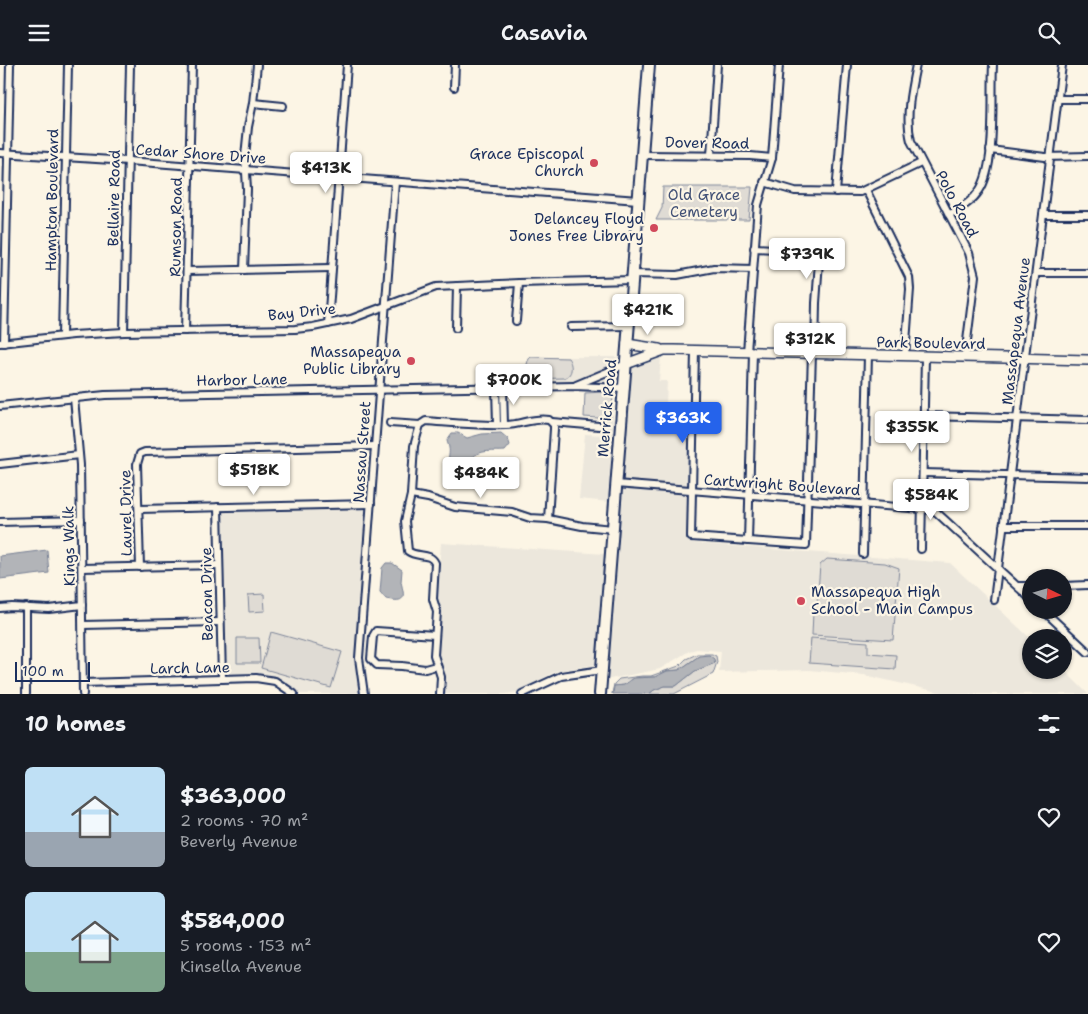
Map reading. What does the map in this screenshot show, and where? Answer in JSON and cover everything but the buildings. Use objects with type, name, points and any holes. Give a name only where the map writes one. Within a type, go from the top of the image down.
[{"type":"main road","name":"Merrick Road","points":[[600,694],[649,65]]},
{"type":"main road","points":[[627,344],[664,350]]},
{"type":"main road","name":"Park Boulevard","points":[[626,363],[664,350],[1088,360]]},
{"type":"street","points":[[2,343],[10,65]]},
{"type":"street","name":"Hampton Boulevard","points":[[62,336],[68,65]]},
{"type":"street","name":"Bellaire Road","points":[[124,332],[130,65]]},
{"type":"street","name":"Rumson Road","points":[[186,331],[192,65]]},
{"type":"street","points":[[244,270],[245,156],[248,127],[254,103],[257,65]]},
{"type":"street","points":[[328,324],[347,65]]},
{"type":"street","points":[[454,87],[455,65]]},
{"type":"street","points":[[711,155],[717,65]]},
{"type":"street","points":[[748,541],[750,352],[754,248],[758,205],[772,158],[779,65]]},
{"type":"street","points":[[836,191],[846,65]]},
{"type":"street","name":"Polo Road","points":[[916,65],[912,82],[909,128],[911,141],[969,253],[974,272],[965,357]]},
{"type":"street","points":[[949,215],[968,203],[980,190],[985,178],[993,119],[993,65]]},
{"type":"street","name":"Massapequa Avenue","points":[[994,600],[1062,65]]},
{"type":"street","points":[[1058,99],[1088,99]]},
{"type":"street","points":[[254,103],[283,106]]},
{"type":"street","points":[[990,150],[1051,156],[1088,156]]},
{"type":"street","name":"Cedar Shore Drive","points":[[0,153],[128,161],[638,201]]},
{"type":"street","name":"Dover Road","points":[[642,155],[711,155],[772,158]]},
{"type":"street","points":[[764,182],[795,191],[854,192],[866,190],[921,163]]},
{"type":"street","name":"Nassau Street","points":[[364,694],[359,657],[395,182]]},
{"type":"street","points":[[866,190],[910,277],[905,356]]},
{"type":"street","points":[[1043,215],[1088,215]]},
{"type":"street","points":[[695,351],[691,537],[806,545],[819,261],[817,255],[810,251],[754,248]]},
{"type":"street","points":[[187,271],[331,268]]},
{"type":"street","name":"Bay Drive","points":[[2,343],[62,336],[124,332],[295,329],[351,319],[436,287],[677,275],[714,268],[753,269]]},
{"type":"street","points":[[1036,273],[1088,273]]},
{"type":"street","points":[[516,321],[519,283]]},
{"type":"street","points":[[456,328],[457,286]]},
{"type":"street","points":[[571,327],[628,326]]},
{"type":"street","points":[[863,554],[868,355]]},
{"type":"street","points":[[921,549],[925,357]]},
{"type":"street","name":"Harbor Lane","points":[[574,386],[626,363]]},
{"type":"street","points":[[500,387],[501,425]]},
{"type":"street","name":"Harbor Lane","points":[[0,406],[105,395],[500,387],[624,387]]},
{"type":"street","name":"Kings Walk","points":[[74,398],[79,455],[81,520],[83,694]]},
{"type":"street","points":[[924,416],[1088,419]]},
{"type":"street","points":[[390,423],[420,425],[426,421],[515,425],[536,419],[599,426]]},
{"type":"street","points":[[548,519],[554,429],[552,422]]},
{"type":"street","points":[[420,425],[413,451],[411,495],[405,521],[406,543],[410,553],[432,557],[435,563],[433,594],[437,612],[434,655],[441,677],[440,694]]},
{"type":"street","name":"Laurel Drive","points":[[140,567],[138,459],[140,454],[144,452],[375,446]]},
{"type":"street","points":[[0,464],[79,455]]},
{"type":"street","points":[[923,473],[1088,477]]},
{"type":"street","name":"Cartwright Boulevard","points":[[616,484],[934,510],[1022,590]]},
{"type":"street","points":[[411,495],[428,498],[455,507],[512,512],[530,518],[613,529]]},
{"type":"street","points":[[138,509],[370,503]]},
{"type":"street","name":"Beacon Drive","points":[[218,507],[222,679]]},
{"type":"street","points":[[0,522],[81,520]]},
{"type":"street","points":[[1003,526],[1088,526]]},
{"type":"street","points":[[82,568],[219,565]]},
{"type":"street","points":[[1072,586],[1088,585]]},
{"type":"street","points":[[0,608],[26,607],[49,609],[82,605]]},
{"type":"street","points":[[26,607],[26,694]]},
{"type":"street","points":[[1053,619],[1088,651]]},
{"type":"street","points":[[83,625],[220,622]]},
{"type":"street","points":[[436,635],[376,631],[372,636],[371,659],[377,665],[425,669],[436,666]]},
{"type":"street","points":[[522,694],[560,676],[602,670]]},
{"type":"street","name":"Larch Lane","points":[[83,683],[266,679],[281,684],[294,694]]},
{"type":"shaded area","name":"Massapequa High School - Main Campus","points":[[527,357],[661,357],[659,381],[667,381],[665,427],[697,429],[693,543],[950,563],[1022,631],[1022,679],[1072,678],[1088,694],[947,694],[864,675],[809,670],[719,672],[721,651],[697,649],[689,651],[660,669],[605,680],[615,547],[606,545],[609,502],[579,499],[585,434],[602,435],[604,419],[620,420],[623,389],[528,388]]},
{"type":"shaded area","points":[[452,433],[458,433],[467,438],[482,434],[501,433],[508,439],[510,445],[505,451],[485,452],[475,455],[469,463],[467,475],[455,476],[451,474],[448,468],[449,447],[447,440]]},
{"type":"shaded area","points":[[369,505],[357,660],[362,694],[298,694],[290,686],[272,677],[223,677],[219,509]]},
{"type":"shaded area","points":[[441,543],[605,554],[596,665],[556,671],[517,692],[505,694],[444,694],[445,670],[437,657],[441,614],[437,597]]},
{"type":"shaded area","points":[[47,550],[49,573],[0,579],[0,556]]},
{"type":"shaded area","points":[[386,563],[392,563],[402,570],[403,595],[401,600],[386,599],[380,592],[382,568]]},
{"type":"shaded area","points":[[709,655],[714,659],[715,663],[695,671],[676,686],[665,686],[649,694],[613,694],[614,686],[624,685],[634,678],[655,677],[667,671],[679,670],[699,656]]},
{"type":"green space","name":"Old Grace Cemetery","points":[[663,187],[752,187],[749,220],[656,220],[662,208]]},
{"type":"green space","points":[[531,357],[568,358],[571,364],[570,373],[563,378],[530,379],[527,368]]},
{"type":"green space","points":[[603,392],[613,396],[611,419],[584,417],[585,393]]},
{"type":"green space","points":[[827,559],[885,563],[899,568],[893,640],[812,635],[813,612],[817,605],[820,565]]},
{"type":"green space","points":[[264,594],[265,611],[249,612],[248,595]]},
{"type":"green space","points":[[271,632],[342,652],[331,688],[261,668]]},
{"type":"green space","points":[[237,638],[259,638],[260,663],[237,663]]},
{"type":"green space","points":[[811,638],[868,642],[868,653],[896,655],[895,669],[809,663]]},
{"type":"green space","points":[[697,654],[712,654],[716,656],[717,662],[713,674],[674,694],[649,694],[665,686],[676,686],[695,671],[715,663],[699,656],[679,670],[667,671],[655,677],[631,679],[624,685],[614,686],[612,694],[614,684],[619,679],[651,676],[679,666],[686,659]]},
{"type":"place","name":"Grace Episcopal Church","points":[[594,163]]},
{"type":"place","name":"Delancey Floyd Jones Free Library","points":[[654,228]]},
{"type":"place","name":"Massapequa Public Library","points":[[411,361]]},
{"type":"place","name":"Massapequa High School - Main Campus","points":[[801,601]]}]
